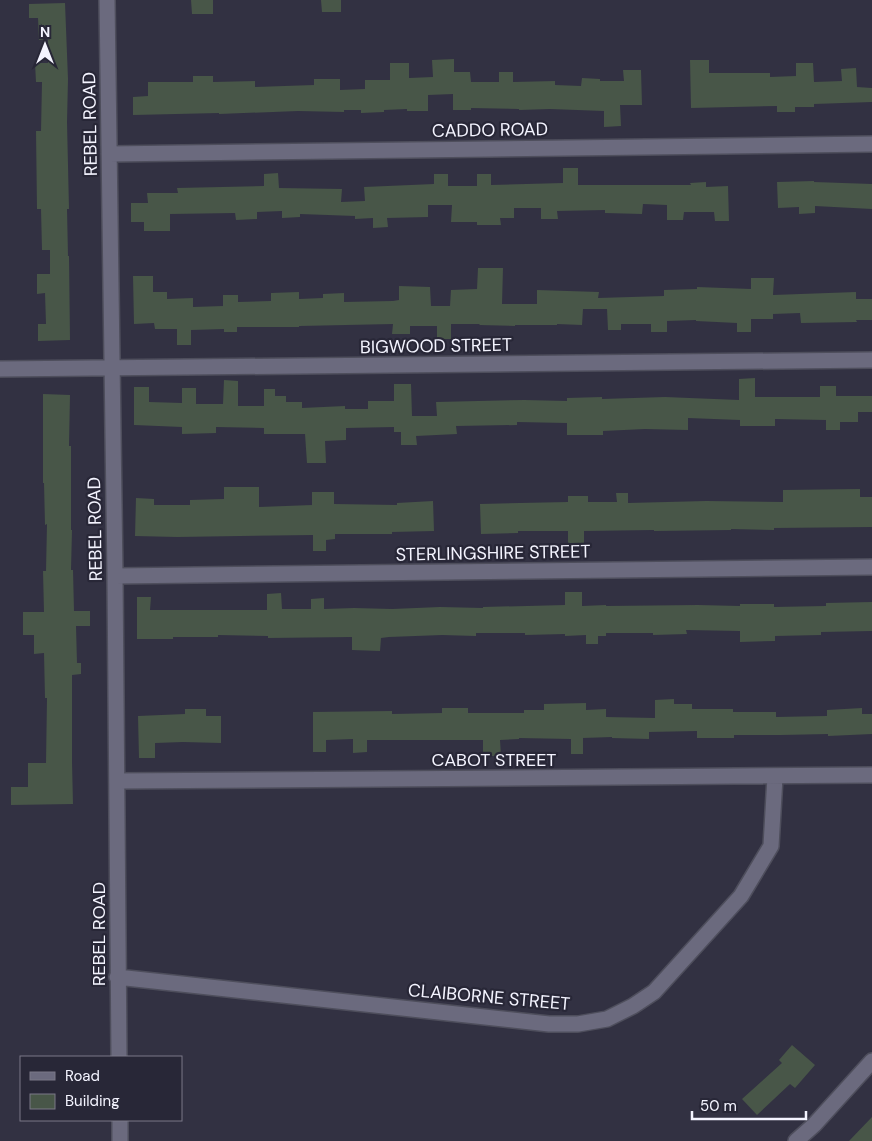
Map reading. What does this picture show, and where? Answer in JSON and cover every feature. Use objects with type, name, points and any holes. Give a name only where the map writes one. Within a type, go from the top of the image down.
[{"type":"street","name":"REBEL ROAD","points":[[107,0],[119,1056]]},
{"type":"street","name":"CADDO ROAD","points":[[109,154],[872,144]]},
{"type":"street","name":"BIGWOOD STREET","points":[[0,369],[872,360]]},
{"type":"street","name":"STERLINGSHIRE STREET","points":[[114,576],[872,567]]},
{"type":"street","name":"CABOT STREET","points":[[117,781],[872,775]]},
{"type":"street","name":"CLAIBORNE STREET","points":[[117,977],[549,1024],[578,1024],[607,1019],[633,1006],[654,992],[741,896],[770,846],[775,777]]},
{"type":"street","points":[[796,1141],[814,1125],[872,1061]]},
{"type":"street","points":[[120,1121],[120,1141]]},
{"type":"building","points":[[191,0],[213,0],[213,14],[192,14]]},
{"type":"building","points":[[321,0],[341,0],[341,12],[322,12]]},
{"type":"building","points":[[65,3],[68,79],[69,209],[67,209],[70,340],[38,341],[38,324],[46,324],[45,293],[37,294],[37,274],[50,274],[50,250],[42,250],[41,209],[37,209],[36,131],[41,131],[42,82],[36,82],[35,63],[48,63],[48,39],[39,40],[38,18],[29,18],[29,4]]},
{"type":"building","points":[[454,59],[454,72],[470,72],[471,82],[499,82],[499,72],[513,72],[513,82],[555,81],[555,85],[581,86],[582,78],[600,79],[600,81],[624,81],[623,70],[641,70],[642,105],[620,105],[621,126],[604,127],[604,111],[471,108],[471,110],[453,110],[453,94],[428,95],[428,111],[407,111],[407,109],[361,113],[361,110],[344,110],[344,112],[298,111],[133,115],[133,97],[148,96],[148,82],[193,82],[193,76],[213,76],[213,82],[255,81],[255,87],[314,85],[314,79],[340,79],[340,90],[365,89],[365,80],[390,80],[390,63],[409,63],[409,78],[433,77],[432,60]]},
{"type":"building","points":[[690,60],[709,60],[709,73],[770,73],[770,77],[796,76],[796,63],[813,63],[814,82],[842,81],[841,69],[856,68],[857,87],[872,88],[872,102],[814,104],[814,107],[795,107],[795,112],[777,112],[777,106],[691,108]]},
{"type":"building","points":[[563,168],[578,168],[578,185],[691,185],[690,183],[706,182],[706,187],[728,186],[729,221],[715,221],[714,212],[684,212],[683,220],[667,220],[667,205],[643,204],[642,214],[605,213],[605,210],[557,211],[558,219],[541,219],[541,208],[514,208],[514,218],[500,218],[501,225],[477,225],[477,222],[451,222],[452,205],[428,205],[428,217],[387,218],[388,227],[373,228],[373,218],[355,219],[355,216],[300,214],[300,217],[282,218],[282,211],[257,212],[257,219],[236,220],[235,213],[170,214],[170,231],[144,231],[144,222],[131,222],[131,203],[148,203],[147,193],[178,193],[177,188],[264,186],[264,174],[278,173],[279,188],[342,189],[341,202],[365,201],[364,187],[434,184],[434,174],[448,174],[448,186],[477,186],[477,174],[491,174],[491,185],[563,183]]},
{"type":"building","points":[[814,181],[872,184],[872,209],[815,206],[815,213],[799,214],[799,207],[778,208],[777,182]]},
{"type":"building","points":[[478,268],[503,268],[502,304],[537,304],[537,290],[599,292],[598,298],[664,296],[664,290],[697,289],[697,287],[751,289],[751,278],[774,278],[773,295],[856,292],[856,299],[872,299],[872,320],[801,323],[800,313],[773,314],[773,319],[751,319],[751,332],[737,332],[737,323],[696,320],[667,321],[667,332],[651,332],[651,324],[621,324],[621,330],[608,330],[607,309],[583,309],[582,325],[515,326],[451,324],[451,339],[437,339],[437,326],[410,326],[410,334],[392,334],[393,324],[237,327],[237,332],[224,332],[224,329],[191,330],[191,345],[177,345],[177,329],[155,329],[154,323],[134,324],[133,276],[153,276],[153,292],[167,292],[167,299],[193,298],[193,307],[223,306],[223,295],[238,295],[238,302],[271,301],[271,293],[299,292],[299,299],[323,298],[323,294],[344,293],[344,302],[393,301],[399,300],[399,286],[430,287],[431,306],[450,306],[451,290],[477,289]]},
{"type":"building","points":[[755,378],[755,397],[820,397],[820,386],[836,386],[836,396],[872,396],[872,412],[858,412],[858,422],[840,422],[840,430],[826,430],[826,420],[775,419],[775,426],[740,426],[740,420],[688,418],[688,430],[645,429],[603,431],[603,435],[567,435],[567,423],[517,422],[517,425],[456,426],[457,434],[416,436],[417,445],[401,445],[401,432],[394,432],[394,427],[346,428],[346,440],[325,441],[326,463],[307,463],[305,434],[264,434],[264,428],[216,427],[216,433],[182,434],[182,427],[134,425],[134,387],[149,387],[149,402],[182,403],[182,388],[196,388],[196,404],[223,404],[224,380],[238,381],[238,406],[264,406],[264,389],[275,389],[275,396],[286,396],[286,402],[302,402],[302,408],[345,406],[345,409],[368,409],[368,401],[394,401],[394,384],[411,384],[412,416],[437,416],[436,402],[567,401],[567,398],[602,397],[602,399],[665,397],[739,400],[739,379]]},
{"type":"building","points":[[43,394],[70,395],[71,570],[73,570],[74,611],[90,611],[90,626],[76,626],[77,663],[81,663],[81,674],[72,675],[73,804],[11,805],[11,787],[28,787],[28,763],[46,763],[47,698],[45,698],[44,653],[34,654],[34,635],[23,635],[23,612],[44,612],[43,571],[46,571],[47,524],[45,525],[43,483]]},
{"type":"building","points":[[224,487],[259,487],[259,507],[312,505],[312,492],[334,492],[334,504],[397,505],[397,503],[433,501],[434,531],[392,532],[392,534],[335,534],[335,539],[326,540],[326,551],[313,551],[313,535],[135,536],[136,498],[154,499],[154,505],[190,505],[190,500],[224,499]]},
{"type":"building","points":[[860,489],[860,497],[872,497],[872,527],[774,528],[774,530],[584,531],[584,548],[568,548],[568,531],[518,531],[518,533],[481,534],[480,504],[568,502],[568,496],[588,496],[588,502],[617,502],[616,493],[628,493],[628,503],[783,502],[783,490]]},
{"type":"building","points":[[565,592],[582,592],[582,606],[740,606],[740,604],[774,604],[774,607],[826,606],[826,603],[872,602],[872,631],[821,632],[821,635],[775,636],[775,641],[740,642],[740,631],[686,630],[687,634],[653,635],[653,633],[606,633],[606,636],[598,636],[598,644],[586,644],[586,635],[476,633],[476,636],[442,635],[381,638],[380,651],[352,650],[352,637],[268,638],[268,636],[218,635],[218,637],[137,639],[137,597],[151,597],[150,610],[267,610],[267,594],[281,593],[282,609],[311,609],[311,599],[324,598],[324,609],[483,608],[565,605]]},
{"type":"building","points":[[674,699],[674,704],[692,704],[692,709],[733,709],[733,712],[776,712],[776,717],[827,716],[827,710],[862,708],[862,714],[872,714],[872,734],[828,736],[828,734],[734,735],[734,738],[697,738],[697,731],[649,732],[649,739],[583,738],[583,754],[571,754],[571,739],[519,738],[500,740],[501,756],[483,756],[483,740],[367,740],[367,752],[353,753],[353,739],[326,740],[326,752],[313,752],[313,712],[392,711],[392,714],[442,713],[442,708],[468,708],[468,713],[524,713],[524,710],[544,710],[544,704],[586,703],[586,710],[606,709],[606,717],[655,718],[655,700]]},
{"type":"building","points":[[185,709],[206,709],[206,716],[221,716],[221,743],[155,743],[155,758],[139,758],[138,716],[185,714]]},
{"type":"building","points":[[792,1045],[815,1065],[795,1088],[790,1084],[757,1115],[742,1099],[782,1063],[779,1060]]},
{"type":"building","points":[[872,1117],[872,1141],[849,1141]]}]
